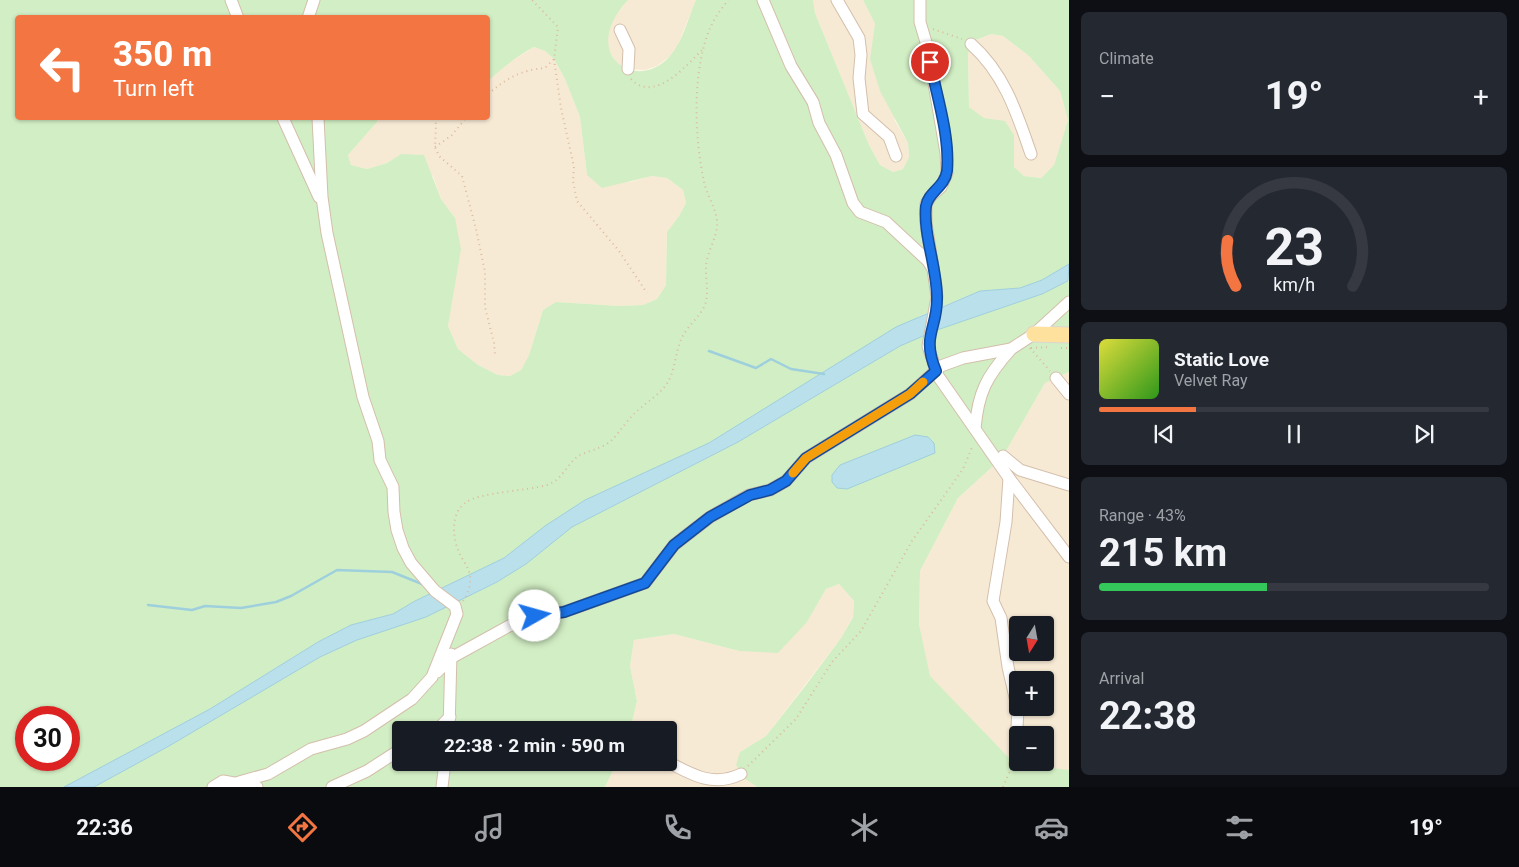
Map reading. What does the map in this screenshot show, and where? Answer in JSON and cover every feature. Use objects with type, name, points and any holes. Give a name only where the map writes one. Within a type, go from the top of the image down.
[{"type":"main road","points":[[1034,334],[1069,335]]},
{"type":"street","points":[[231,0],[237,15]]},
{"type":"street","points":[[309,15],[314,0]]},
{"type":"street","points":[[763,0],[791,66],[813,102],[819,123],[836,155],[853,203],[860,212],[886,222],[928,261],[933,269]]},
{"type":"street","points":[[837,0],[859,38],[861,55],[859,78],[863,114],[889,136],[896,156]]},
{"type":"street","points":[[920,0],[921,26],[942,121],[947,173],[941,187],[931,196],[926,204],[926,223],[937,297],[928,346],[936,371],[948,392],[1009,478],[1069,556]]},
{"type":"street","points":[[620,30],[629,49],[628,69]]},
{"type":"street","points":[[972,44],[1006,87],[1018,113],[1030,154]]},
{"type":"street","points":[[284,120],[323,208]]},
{"type":"street","points":[[318,120],[323,208],[334,269],[363,397],[378,441],[380,460],[393,487],[394,512],[403,548],[411,563],[435,591],[455,606],[457,614],[432,677]]},
{"type":"street","points":[[975,429],[982,387],[990,374],[1011,349],[1034,334],[1069,302]]},
{"type":"street","points":[[238,782],[268,774],[311,749],[347,739],[364,731],[412,700],[451,658],[494,634],[527,619],[564,612],[645,583],[674,545],[710,517],[750,495],[770,490],[786,481],[806,458],[910,394],[940,366],[963,358],[1011,349]]},
{"type":"street","points":[[1056,378],[1069,394]]},
{"type":"street","points":[[1002,456],[1020,470],[1069,486]]},
{"type":"street","points":[[1009,478],[1006,522],[993,601],[1001,618],[1008,667],[1018,710],[1017,726]]},
{"type":"street","points":[[450,721],[452,630]]},
{"type":"street","points":[[332,787],[367,771],[392,756]]},
{"type":"street","points":[[677,766],[710,783],[729,785],[741,774]]},
{"type":"street","points":[[442,787],[445,771]]},
{"type":"street","points":[[214,787],[223,781],[238,782],[257,787]]},
{"type":"path","points":[[532,0],[558,27],[554,59],[561,108],[574,167],[576,201],[619,251],[647,293]]},
{"type":"path","points":[[455,606],[466,597],[470,581],[466,565],[458,550],[454,533],[454,522],[458,511],[466,502],[549,484],[564,474],[578,456],[597,450],[611,440],[634,414],[660,393],[670,379],[683,335],[705,306],[706,265],[711,244],[718,228],[716,214],[705,187],[696,120],[704,48],[713,22],[728,0]]},
{"type":"path","points":[[921,26],[958,37],[972,44]]},
{"type":"path","points":[[628,69],[632,80],[644,85],[659,85],[672,79],[704,48]]},
{"type":"path","points":[[490,92],[515,73],[528,69],[545,68],[554,59]]},
{"type":"path","points":[[435,120],[435,147],[439,156],[462,176],[467,193],[485,272],[485,307],[494,343],[495,356]]},
{"type":"path","points":[[435,147],[451,136],[464,120]]},
{"type":"path","points":[[1056,378],[1030,348],[1069,348]]},
{"type":"path","points":[[741,774],[796,719],[832,662],[861,631],[912,541],[963,469],[972,446],[975,429]]},
{"type":"path","points":[[1003,787],[1011,771]]},
{"type":"shaded area","points":[[628,0],[696,0],[677,47],[669,57],[657,66],[645,70],[628,69],[617,65],[608,48],[607,35],[611,22]]},
{"type":"shaded area","points":[[813,0],[863,0],[875,24],[895,121],[908,143],[909,157],[903,169],[893,172],[880,165],[869,145],[815,13]]},
{"type":"shaded area","points":[[991,34],[1003,36],[1029,56],[1060,91],[1068,120],[1054,165],[1041,178],[1024,176],[1014,167],[1013,153],[1005,122],[983,118],[969,107],[968,54],[973,41]]},
{"type":"shaded area","points":[[534,47],[545,51],[554,59],[565,79],[580,117],[587,175],[630,182],[652,176],[667,178],[683,190],[686,203],[667,232],[666,285],[657,299],[643,305],[620,306],[556,302],[543,310],[529,355],[521,370],[510,376],[498,375],[478,365],[458,349],[448,326],[455,218],[441,199],[433,176],[401,154],[387,163],[367,169],[351,165],[348,155],[378,120],[490,120],[490,79],[505,65]]},
{"type":"shaded area","points":[[1069,372],[1069,771],[1054,769],[1054,726],[1009,726],[1009,758],[929,676],[919,624],[920,571],[958,498],[1002,458],[1045,383]]},
{"type":"shaded area","points":[[839,584],[854,601],[853,616],[841,638],[766,736],[740,752],[745,779],[757,787],[605,787],[613,771],[677,771],[677,721],[632,721],[637,701],[630,666],[634,640],[674,634],[739,651],[807,622],[826,589]]},
{"type":"green space","points":[[0,0],[628,0],[614,20],[608,37],[610,52],[618,63],[629,69],[642,71],[657,67],[675,50],[696,0],[813,0],[815,13],[869,145],[880,165],[893,172],[903,169],[909,157],[908,143],[880,91],[870,59],[875,24],[863,0],[1069,0],[1069,264],[1042,280],[1020,288],[980,291],[920,316],[709,443],[585,500],[504,558],[415,601],[393,614],[351,625],[318,642],[210,709],[64,787],[0,787]],"holes":[[[15,15],[490,15],[490,79],[534,47],[545,51],[554,59],[565,79],[580,117],[587,175],[602,188],[652,176],[667,178],[683,190],[686,203],[667,232],[666,285],[657,299],[643,305],[620,306],[556,302],[543,310],[529,355],[521,370],[510,376],[498,375],[478,365],[458,349],[448,326],[461,249],[455,218],[441,199],[424,155],[401,154],[387,163],[367,169],[351,165],[348,155],[378,120],[15,120]],[[991,34],[1003,36],[1029,56],[1060,91],[1068,120],[1054,165],[1041,178],[1024,176],[1014,167],[1014,135],[1005,121],[984,118],[969,107],[968,54],[973,41]]]},
{"type":"green space","points":[[1069,281],[1069,372],[1045,383],[1002,458],[958,498],[920,571],[919,624],[930,676],[1009,758],[1009,771],[1054,771],[1054,768],[1069,770],[1069,787],[757,787],[745,779],[736,765],[740,752],[766,736],[841,638],[853,617],[854,601],[839,584],[826,589],[807,622],[778,653],[739,651],[674,634],[634,640],[630,666],[637,701],[632,721],[392,721],[392,771],[613,771],[605,787],[94,787],[169,746],[320,657],[357,640],[426,617],[497,582],[526,564],[572,527],[738,442],[900,346],[937,330],[1042,294]],"holes":[[[925,458],[901,465],[847,489],[837,488],[832,482]]]},
{"type":"water","points":[[1069,264],[1068,281],[1042,294],[937,330],[900,346],[738,442],[572,527],[526,564],[497,582],[426,617],[357,640],[320,657],[169,746],[94,787],[64,787],[210,709],[318,642],[351,625],[393,614],[415,601],[504,558],[545,526],[585,500],[709,443],[896,327],[980,291],[1020,288],[1042,280]]},
{"type":"water","points":[[915,435],[928,437],[934,443],[935,453],[847,489],[837,488],[832,482],[832,475],[840,465]]},
{"type":"waterway","points":[[709,351],[756,368],[771,359],[791,369],[824,374]]},
{"type":"waterway","points":[[148,605],[192,610],[205,606],[241,608],[276,602],[291,596],[337,570],[392,572],[422,584]]},
{"type":"slow traffic","points":[[793,473],[806,458],[910,394],[923,382]]},
{"type":"route","points":[[535,616],[564,612],[645,583],[674,545],[710,517],[750,495],[770,490],[786,481],[806,458],[910,394],[936,371],[928,346],[937,297],[931,245],[926,223],[926,204],[931,196],[941,187],[947,173],[942,121],[930,62]]}]
